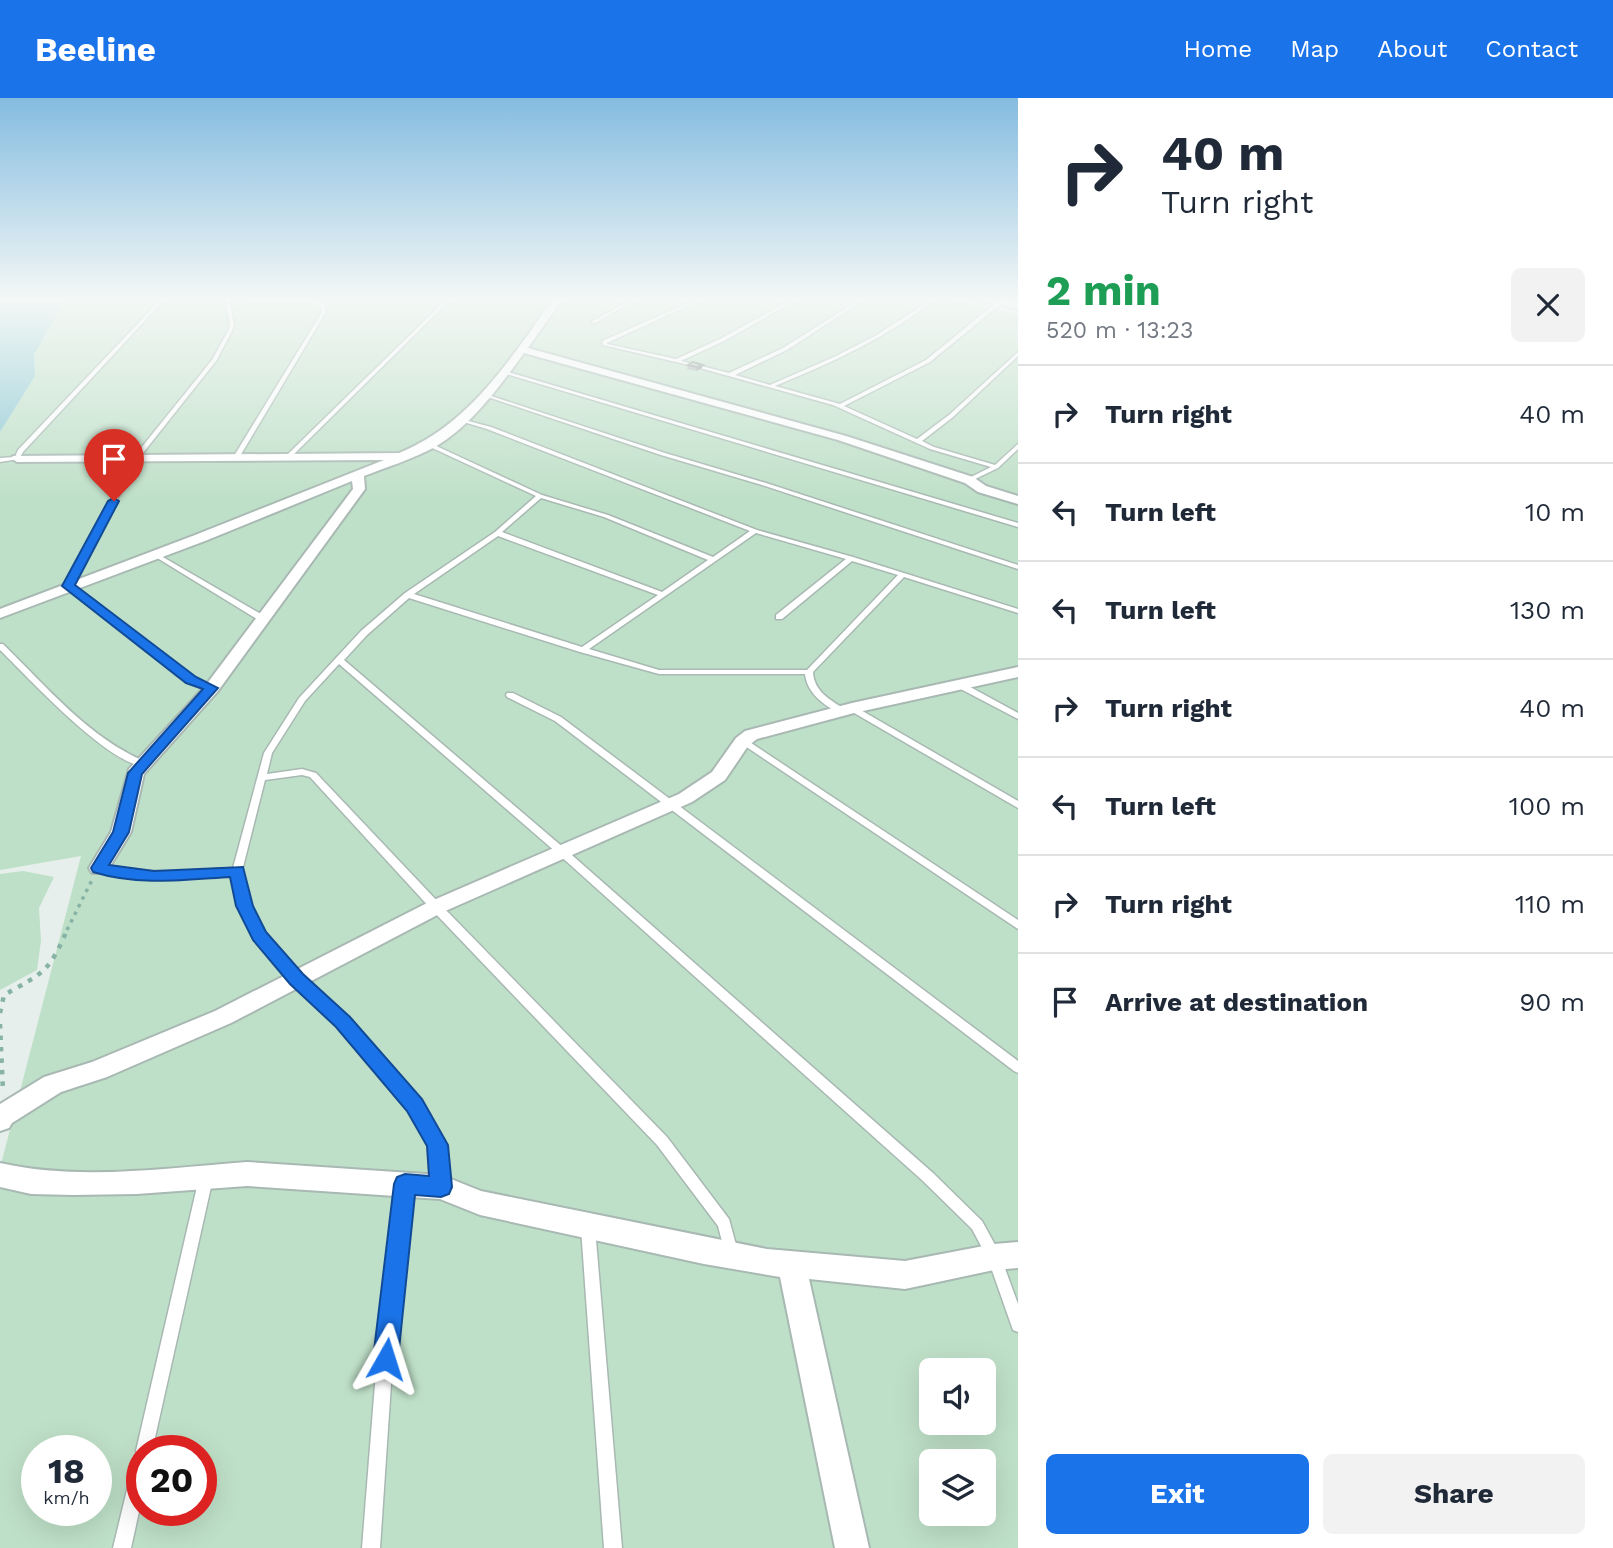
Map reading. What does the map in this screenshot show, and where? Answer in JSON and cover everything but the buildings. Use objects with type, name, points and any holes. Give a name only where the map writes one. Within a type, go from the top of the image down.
[{"type":"street","points":[[0,614],[68,586],[156,555],[430,444],[452,429],[510,365]]},
{"type":"street","points":[[578,365],[842,438],[1018,500]]},
{"type":"street","points":[[17,458],[403,456]]},
{"type":"street","points":[[99,868],[121,832],[135,773],[212,688],[348,506],[359,489],[358,475]]},
{"type":"street","points":[[1,1117],[53,1084],[98,1070],[223,1017],[436,907],[671,805],[708,786],[731,762],[742,740],[751,734],[846,709],[1018,672]]},
{"type":"street","points":[[0,1175],[31,1182],[137,1182],[247,1174],[441,1187],[480,1203],[731,1256],[792,1265],[905,1275],[1006,1256]]},
{"type":"street","points":[[792,1265],[852,1548]]},
{"type":"lane","points":[[0,460],[17,458],[34,436],[101,365]]},
{"type":"lane","points":[[209,365],[136,458],[68,586],[191,680],[212,688]]},
{"type":"lane","points":[[237,456],[292,365]]},
{"type":"lane","points":[[290,455],[382,365]]},
{"type":"lane","points":[[690,365],[841,406],[917,442],[996,467]]},
{"type":"lane","points":[[730,375],[752,365]]},
{"type":"lane","points":[[771,386],[820,365]]},
{"type":"lane","points":[[841,406],[921,365]]},
{"type":"lane","points":[[917,442],[951,416],[1006,365]]},
{"type":"lane","points":[[505,372],[1018,525]]},
{"type":"lane","points":[[484,394],[1018,567]]},
{"type":"lane","points":[[459,419],[489,428],[755,531],[903,573],[1018,611]]},
{"type":"lane","points":[[430,444],[540,496],[606,516],[712,559]]},
{"type":"lane","points":[[969,481],[996,467],[1018,446]]},
{"type":"lane","points":[[441,1187],[437,1145],[414,1105],[343,1022],[296,979],[259,936],[245,906],[237,871],[268,754],[302,700],[364,634],[408,595],[497,533],[540,496]]},
{"type":"lane","points":[[583,650],[755,531]]},
{"type":"lane","points":[[497,533],[662,594]]},
{"type":"lane","points":[[156,555],[263,619]]},
{"type":"lane","points":[[779,617],[851,558]]},
{"type":"lane","points":[[903,573],[809,672],[808,680],[813,690],[1018,805]]},
{"type":"lane","points":[[408,595],[659,672],[809,672]]},
{"type":"lane","points":[[0,646],[104,743],[126,759],[143,764]]},
{"type":"lane","points":[[339,660],[561,851],[928,1177],[1006,1256],[1018,1325]]},
{"type":"lane","points":[[958,684],[1018,716]]},
{"type":"lane","points":[[510,695],[552,715],[1018,1068]]},
{"type":"lane","points":[[742,740],[1018,925]]},
{"type":"lane","points":[[262,778],[302,772],[313,775],[662,1141],[724,1223],[731,1256]]},
{"type":"lane","points":[[99,868],[118,873],[154,876],[237,871]]},
{"type":"lane","points":[[148,1435],[206,1177]]},
{"type":"lane","points":[[371,1548],[383,1384],[405,1184]]},
{"type":"lane","points":[[588,1227],[613,1548]]},
{"type":"lane","points":[[122,1548],[127,1526]]},
{"type":"path","points":[[0,1013],[4,995],[35,978],[53,964],[75,910],[99,868]]},
{"type":"path","points":[[0,1024],[1,1117]]},
{"type":"green space","points":[[34,365],[1018,365],[1018,1548],[0,1548],[0,1168],[81,856],[0,870],[0,432],[35,375]]},
{"type":"green space","points":[[23,871],[54,877],[39,908],[41,941],[37,970],[0,990],[0,874]]},
{"type":"water","points":[[0,365],[34,365],[35,376],[0,432]]},
{"type":"route","points":[[114,501],[68,586],[191,680],[212,688],[135,773],[121,832],[99,868],[118,873],[154,876],[237,871],[245,906],[259,936],[296,979],[343,1022],[414,1105],[437,1145],[441,1187],[405,1184],[386,1359]]}]
